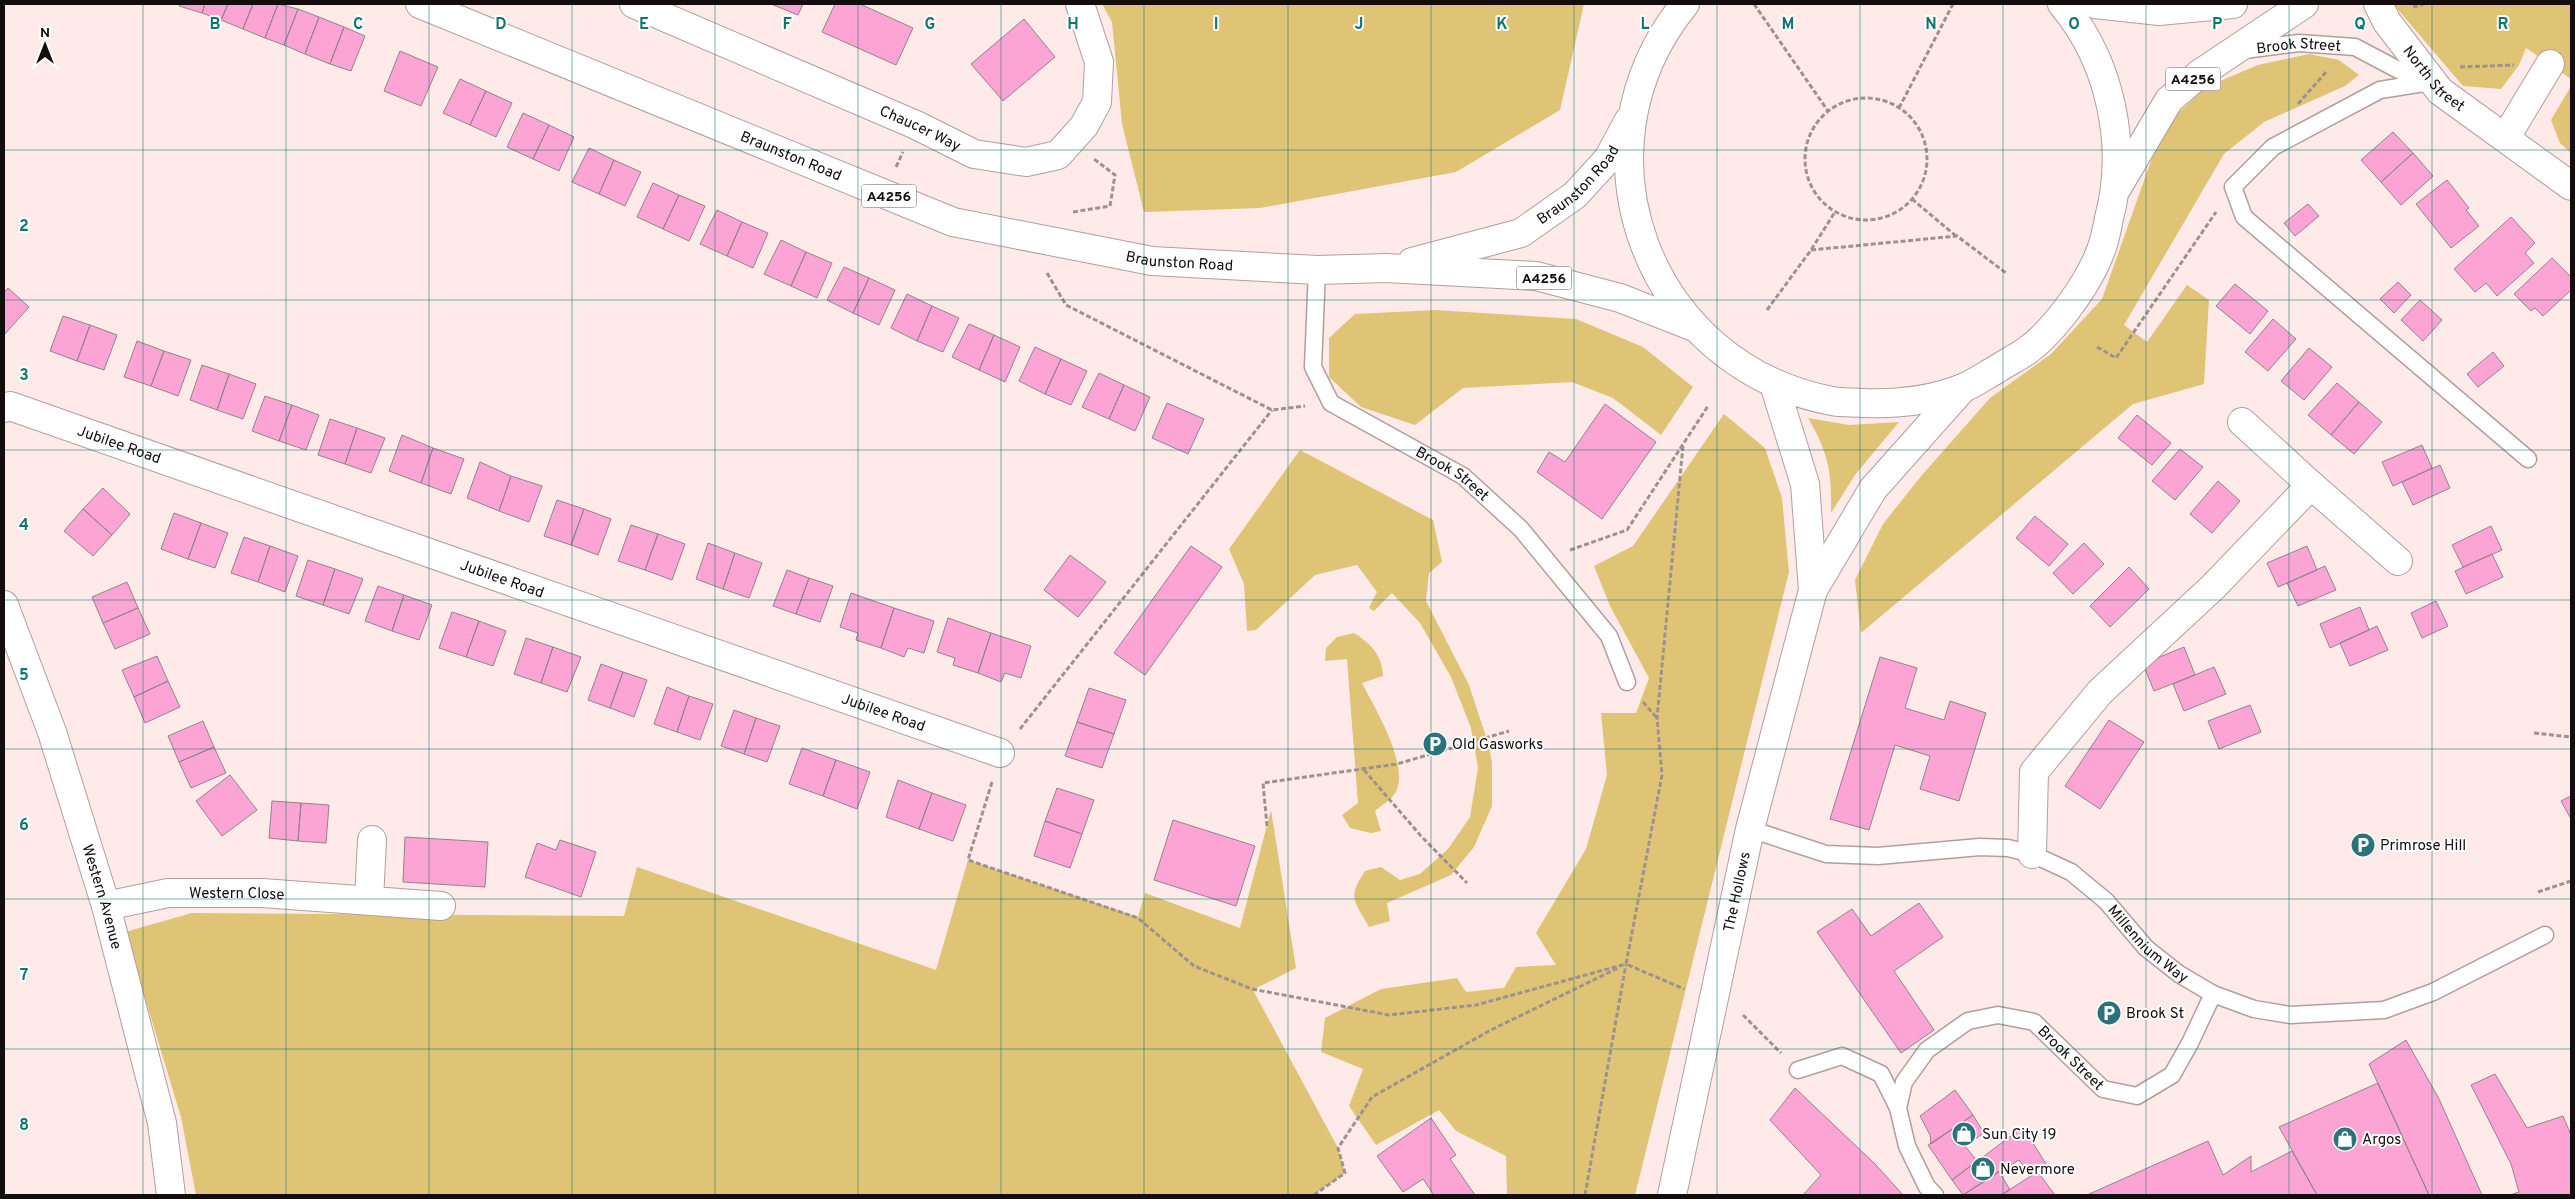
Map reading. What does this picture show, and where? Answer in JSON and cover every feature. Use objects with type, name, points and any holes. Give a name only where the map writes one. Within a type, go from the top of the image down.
[{"type":"main road","name":"Braunston Road","points":[[420,4],[953,222],[1152,261],[1317,270],[1386,268],[1536,276],[1620,298],[1694,328]]},
{"type":"main road","name":"Chaucer Way","points":[[634,4],[916,124],[974,154],[1026,162],[1058,155],[1084,126],[1097,102],[1099,62],[1080,4]]},
{"type":"main road","points":[[1685,4],[1649,62],[1633,111],[1628,172],[1637,227],[1662,284],[1694,328],[1733,361],[1774,384],[1833,402],[1898,404],[1963,388],[2027,351],[2070,306],[2101,251],[2117,188],[2115,116],[2093,52],[2073,16],[2062,4]]},
{"type":"main road","points":[[2095,4],[2159,11],[2233,4]]},
{"type":"main road","name":"A4256","points":[[2117,188],[2169,100],[2198,75],[2304,4]]},
{"type":"main road","name":"North Street","points":[[2382,13],[2429,82],[2571,186]]},
{"type":"main road","points":[[2506,137],[2550,64]]},
{"type":"main road","name":"Braunston Road","points":[[1386,268],[1521,234],[1575,195],[1608,159],[1633,111]]},
{"type":"main road","points":[[1774,384],[1805,484],[1813,590]]},
{"type":"main road","points":[[1813,590],[1873,489],[1963,388]]},
{"type":"main road","name":"Jubilee Road","points":[[4,408],[10,406],[1000,753]]},
{"type":"main road","points":[[2242,422],[2398,561]]},
{"type":"main road","points":[[2032,854],[2034,772],[2100,692],[2213,587],[2311,485]]},
{"type":"main road","name":"The Hollows","points":[[1672,1195],[1750,829],[1813,590]]},
{"type":"main road","name":"Western Avenue","points":[[4,605],[52,732],[106,906],[162,1123],[171,1195]]},
{"type":"main road","points":[[370,900],[372,840]]},
{"type":"main road","name":"Western Close","points":[[106,906],[168,893],[262,893],[441,906]]},
{"type":"lane","name":"Brook Street","points":[[2237,50],[2299,43],[2354,47],[2429,82]]},
{"type":"lane","points":[[2429,82],[2380,90],[2274,147],[2233,187],[2244,217],[2528,459]]},
{"type":"lane","name":"Brook Street","points":[[1317,270],[1313,367],[1331,403],[1464,476],[1521,529],[1609,636],[1627,682]]},
{"type":"lane","name":"Millennium Way","points":[[1750,829],[1826,854],[1878,856],[1980,847],[2008,848],[2032,854],[2071,872],[2106,902],[2146,948],[2180,974],[2213,994],[2254,1009],[2290,1015],[2384,1010],[2433,992],[2545,935]]},
{"type":"lane","name":"Brook Street","points":[[1935,1195],[1927,1187],[1907,1146],[1898,1108],[1904,1082],[1927,1050],[1968,1021],[1998,1015],[2034,1022],[2103,1090],[2137,1096],[2172,1075],[2190,1043],[2213,994]]},
{"type":"lane","points":[[1798,1070],[1842,1056],[1880,1074],[1898,1108]]},
{"type":"path","points":[[1754,4],[1828,111]]},
{"type":"path","points":[[1899,108],[1953,4]]},
{"type":"path","points":[[2382,13],[2424,4]]},
{"type":"path","points":[[2293,112],[2301,99],[2343,53],[2354,47]]},
{"type":"path","points":[[2429,82],[2474,65],[2550,64]]},
{"type":"path","points":[[1866,98],[1886,101],[1899,108],[1918,126],[1926,145],[1927,166],[1922,185],[1912,199],[1893,214],[1873,220],[1854,219],[1835,212],[1820,200],[1810,183],[1805,164],[1806,144],[1814,126],[1828,111],[1846,101],[1866,98]]},
{"type":"path","points":[[884,194],[916,124]]},
{"type":"path","points":[[2097,347],[2116,358],[2233,187]]},
{"type":"path","points":[[1912,199],[1956,236],[2006,273]]},
{"type":"path","points":[[1767,310],[1811,250],[1835,212]]},
{"type":"path","points":[[1811,250],[1956,236]]},
{"type":"path","points":[[1546,559],[1627,530],[1708,406]]},
{"type":"path","points":[[1272,410],[1000,753],[968,860],[1138,918],[1194,966],[1252,989],[1389,1015],[1476,1006],[1626,964],[1687,991]]},
{"type":"path","points":[[1586,1195],[1626,964],[1662,775],[1656,718],[1683,446]]},
{"type":"path","points":[[1267,826],[1263,783],[1397,764],[1509,731]]},
{"type":"path","points":[[2534,733],[2571,737]]},
{"type":"path","points":[[1364,769],[1421,836],[1466,883]]},
{"type":"path","points":[[2538,892],[2571,881]]},
{"type":"path","points":[[1314,1195],[1345,1173],[1338,1148],[1372,1097],[1489,1031],[1626,964]]},
{"type":"path","points":[[1743,1014],[1798,1070]]},
{"type":"shaded area","points":[[1102,4],[1584,4],[1560,110],[1456,172],[1260,208],[1144,212],[1122,124],[1112,22]]},
{"type":"shaded area","points":[[2571,4],[2571,79],[2526,48],[2519,65],[2501,89],[2463,86],[2394,5]]},
{"type":"shaded area","points":[[2309,54],[2339,60],[2359,75],[2345,86],[2264,122],[2224,154],[2124,325],[2147,342],[2187,285],[2209,300],[2204,384],[2133,404],[1861,633],[1855,580],[1883,524],[1922,475],[1990,398],[2051,354],[2102,299],[2163,127],[2206,87],[2258,65]]},
{"type":"shaded area","points":[[2571,86],[2571,153],[2560,143],[2551,120]]},
{"type":"shaded area","points":[[1435,310],[1576,319],[1643,347],[1693,387],[1661,435],[1613,398],[1572,382],[1463,388],[1415,425],[1361,407],[1329,377],[1329,338],[1355,314]]},
{"type":"shaded area","points":[[1724,414],[1765,448],[1782,498],[1789,572],[1635,1195],[1507,1195],[1506,1156],[1456,1131],[1439,1110],[1376,1145],[1349,1106],[1363,1069],[1321,1052],[1325,1018],[1381,989],[1457,978],[1466,992],[1504,988],[1516,967],[1556,965],[1536,933],[1586,849],[1607,775],[1601,713],[1636,713],[1649,678],[1610,606],[1594,566],[1633,546]]},
{"type":"shaded area","points":[[1808,418],[1849,425],[1899,422],[1855,475],[1831,513],[1831,486],[1828,464],[1821,442]]},
{"type":"shaded area","points":[[1300,450],[1433,520],[1442,562],[1429,573],[1426,601],[1469,685],[1489,746],[1492,763],[1492,806],[1474,847],[1451,875],[1387,903],[1390,921],[1369,927],[1356,905],[1354,893],[1365,871],[1381,867],[1400,880],[1420,874],[1448,849],[1470,817],[1478,768],[1471,728],[1451,677],[1420,623],[1392,593],[1374,611],[1369,608],[1377,592],[1357,565],[1315,575],[1256,630],[1247,631],[1244,584],[1229,549]]},
{"type":"shaded area","points":[[1354,633],[1366,641],[1374,650],[1382,668],[1383,676],[1362,683],[1390,739],[1399,771],[1398,785],[1393,796],[1375,811],[1381,831],[1371,833],[1350,828],[1342,815],[1358,803],[1347,659],[1325,661],[1326,648],[1337,637]]},
{"type":"shaded area","points":[[1271,810],[1296,968],[1253,990],[1338,1148],[1345,1173],[1314,1195],[196,1195],[181,1117],[125,932],[192,913],[624,916],[637,867],[936,970],[968,860],[1138,917],[1145,893],[1240,928]]},
{"type":"building","points":[[180,4],[205,4],[202,13],[179,6]]},
{"type":"building","points":[[205,4],[228,4],[221,20],[202,13]]},
{"type":"building","points":[[228,4],[253,4],[243,29],[221,20]]},
{"type":"building","points":[[253,4],[278,4],[265,38],[243,29]]},
{"type":"building","points":[[278,4],[298,9],[284,45],[265,38]]},
{"type":"building","points":[[771,4],[803,4],[798,15]]},
{"type":"building","points":[[835,4],[860,4],[913,28],[896,65],[822,32]]},
{"type":"building","points":[[298,9],[319,17],[305,54],[284,45]]},
{"type":"building","points":[[319,17],[344,27],[330,64],[305,54]]},
{"type":"building","points":[[1024,19],[1055,57],[1003,101],[971,64]]},
{"type":"building","points":[[344,27],[365,36],[351,71],[330,64]]},
{"type":"building","points":[[400,51],[438,67],[421,106],[384,91]]},
{"type":"building","points":[[460,79],[486,91],[470,125],[443,113]]},
{"type":"building","points":[[486,91],[512,103],[496,137],[470,125]]},
{"type":"building","points":[[523,113],[549,125],[533,159],[507,147]]},
{"type":"building","points":[[549,125],[574,137],[559,171],[533,159]]},
{"type":"building","points":[[2393,132],[2413,153],[2381,182],[2361,160]]},
{"type":"building","points":[[589,148],[614,160],[599,194],[572,182]]},
{"type":"building","points":[[2413,153],[2433,176],[2401,205],[2381,182]]},
{"type":"building","points":[[614,160],[641,172],[625,206],[599,194]]},
{"type":"building","points":[[2447,180],[2469,208],[2466,210],[2479,226],[2451,248],[2416,204]]},
{"type":"building","points":[[653,183],[679,195],[663,229],[637,217]]},
{"type":"building","points":[[679,195],[705,206],[689,241],[663,229]]},
{"type":"building","points":[[2308,204],[2319,216],[2295,236],[2284,223]]},
{"type":"building","points":[[717,210],[742,222],[727,256],[700,244]]},
{"type":"building","points":[[2511,217],[2535,243],[2525,253],[2534,263],[2497,296],[2486,283],[2475,292],[2454,269]]},
{"type":"building","points":[[742,222],[768,233],[753,268],[727,256]]},
{"type":"building","points":[[781,240],[806,252],[791,286],[764,274]]},
{"type":"building","points":[[806,252],[832,263],[817,298],[791,286]]},
{"type":"building","points":[[2552,258],[2571,277],[2571,290],[2543,316],[2535,308],[2531,311],[2514,294]]},
{"type":"building","points":[[844,267],[869,278],[853,313],[827,300]]},
{"type":"building","points":[[869,278],[895,290],[879,325],[853,313]]},
{"type":"building","points":[[2398,282],[2411,295],[2394,313],[2380,299]]},
{"type":"building","points":[[2235,284],[2268,311],[2250,334],[2216,306]]},
{"type":"building","points":[[8,288],[29,307],[4,335],[4,292]]},
{"type":"building","points":[[907,294],[932,306],[917,341],[891,328]]},
{"type":"building","points":[[2420,300],[2442,320],[2423,341],[2401,320]]},
{"type":"building","points":[[932,306],[959,318],[943,352],[917,341]]},
{"type":"building","points":[[63,316],[90,325],[77,361],[50,351]]},
{"type":"building","points":[[2273,319],[2296,339],[2268,371],[2245,352]]},
{"type":"building","points":[[969,324],[994,335],[979,370],[952,357]]},
{"type":"building","points":[[90,325],[117,335],[104,370],[77,361]]},
{"type":"building","points":[[994,335],[1020,347],[1005,382],[979,370]]},
{"type":"building","points":[[137,341],[164,351],[151,386],[124,377]]},
{"type":"building","points":[[1035,347],[1061,359],[1045,394],[1019,381]]},
{"type":"building","points":[[2309,348],[2332,367],[2304,400],[2281,381]]},
{"type":"building","points":[[164,351],[191,360],[178,396],[151,386]]},
{"type":"building","points":[[2493,352],[2504,366],[2478,387],[2467,374]]},
{"type":"building","points":[[1061,359],[1087,371],[1071,405],[1045,394]]},
{"type":"building","points":[[202,365],[229,374],[217,410],[190,400]]},
{"type":"building","points":[[1099,373],[1124,385],[1109,419],[1082,407]]},
{"type":"building","points":[[229,374],[256,384],[243,419],[217,410]]},
{"type":"building","points":[[2337,383],[2359,402],[2331,435],[2308,415]]},
{"type":"building","points":[[1124,385],[1150,397],[1135,431],[1109,419]]},
{"type":"building","points":[[265,396],[292,405],[279,441],[252,431]]},
{"type":"building","points":[[2359,402],[2382,422],[2354,454],[2331,435]]},
{"type":"building","points":[[1167,403],[1204,419],[1188,454],[1152,438]]},
{"type":"building","points":[[1605,404],[1656,442],[1602,519],[1537,472],[1549,452],[1565,462]]},
{"type":"building","points":[[292,405],[319,415],[306,450],[279,441]]},
{"type":"building","points":[[2137,415],[2171,443],[2152,465],[2118,438]]},
{"type":"building","points":[[330,419],[357,428],[345,464],[318,455]]},
{"type":"building","points":[[357,428],[385,438],[371,473],[345,464]]},
{"type":"building","points":[[402,435],[433,448],[421,483],[389,471]]},
{"type":"building","points":[[2422,445],[2432,468],[2393,486],[2382,462]]},
{"type":"building","points":[[433,448],[464,459],[451,494],[421,483]]},
{"type":"building","points":[[2180,449],[2203,467],[2175,500],[2152,481]]},
{"type":"building","points":[[480,462],[511,476],[499,511],[467,498]]},
{"type":"building","points":[[2440,465],[2450,488],[2413,505],[2402,482]]},
{"type":"building","points":[[511,476],[542,486],[529,522],[499,511]]},
{"type":"building","points":[[2218,481],[2240,501],[2212,533],[2190,514]]},
{"type":"building","points":[[103,488],[130,514],[112,535],[83,509]]},
{"type":"building","points":[[557,500],[584,509],[571,545],[544,536]]},
{"type":"building","points":[[83,509],[112,535],[93,556],[64,531]]},
{"type":"building","points":[[584,509],[611,519],[598,555],[571,545]]},
{"type":"building","points":[[174,513],[201,523],[188,559],[161,549]]},
{"type":"building","points":[[2035,516],[2068,544],[2049,566],[2016,538]]},
{"type":"building","points":[[201,523],[228,533],[215,568],[188,559]]},
{"type":"building","points":[[631,525],[658,534],[645,570],[618,561]]},
{"type":"building","points":[[2491,526],[2502,550],[2463,567],[2452,545]]},
{"type":"building","points":[[658,534],[685,544],[672,580],[645,570]]},
{"type":"building","points":[[244,537],[270,546],[258,582],[231,573]]},
{"type":"building","points":[[708,543],[735,553],[723,589],[696,579]]},
{"type":"building","points":[[2084,543],[2104,564],[2073,594],[2053,573]]},
{"type":"building","points":[[270,546],[298,556],[285,592],[258,582]]},
{"type":"building","points":[[1191,546],[1222,567],[1145,675],[1114,653]]},
{"type":"building","points":[[2307,546],[2317,570],[2278,587],[2267,563]]},
{"type":"building","points":[[735,553],[762,563],[749,598],[723,589]]},
{"type":"building","points":[[2492,554],[2503,577],[2466,594],[2455,571]]},
{"type":"building","points":[[1070,555],[1106,582],[1078,617],[1044,590]]},
{"type":"building","points":[[308,560],[335,569],[323,605],[296,596]]},
{"type":"building","points":[[2325,566],[2336,590],[2298,606],[2287,583]]},
{"type":"building","points":[[2129,567],[2149,589],[2110,627],[2090,606]]},
{"type":"building","points":[[335,569],[363,579],[349,614],[323,605]]},
{"type":"building","points":[[787,570],[809,578],[796,614],[773,606]]},
{"type":"building","points":[[809,578],[833,586],[820,622],[796,614]]},
{"type":"building","points":[[127,582],[138,608],[103,623],[92,597]]},
{"type":"building","points":[[378,586],[404,595],[392,631],[365,621]]},
{"type":"building","points":[[851,593],[894,608],[881,648],[856,640],[858,633],[840,627]]},
{"type":"building","points":[[404,595],[432,605],[419,640],[392,631]]},
{"type":"building","points":[[2436,601],[2448,626],[2422,638],[2411,613]]},
{"type":"building","points":[[2360,607],[2369,630],[2330,648],[2320,624]]},
{"type":"building","points":[[138,608],[150,634],[115,649],[103,623]]},
{"type":"building","points":[[894,608],[934,621],[924,653],[908,648],[904,657],[881,648]]},
{"type":"building","points":[[452,612],[479,621],[466,657],[439,648]]},
{"type":"building","points":[[948,618],[991,633],[978,673],[953,665],[955,658],[937,652]]},
{"type":"building","points":[[479,621],[506,631],[493,666],[466,657]]},
{"type":"building","points":[[2377,626],[2388,650],[2350,666],[2340,643]]},
{"type":"building","points":[[991,633],[1031,646],[1021,678],[1005,673],[1001,682],[978,673]]},
{"type":"building","points":[[526,638],[553,647],[541,683],[514,674]]},
{"type":"building","points":[[553,647],[581,657],[567,692],[541,683]]},
{"type":"building","points":[[2184,647],[2195,675],[2154,691],[2143,664]]},
{"type":"building","points":[[157,656],[168,681],[134,697],[122,670]]},
{"type":"building","points":[[1880,657],[1917,668],[1905,708],[1944,720],[1950,701],[1986,713],[1959,801],[1920,789],[1930,756],[1895,745],[1869,830],[1830,819]]},
{"type":"building","points":[[601,664],[623,672],[610,708],[588,700]]},
{"type":"building","points":[[2214,667],[2226,694],[2184,711],[2173,684]]},
{"type":"building","points":[[623,672],[647,680],[634,717],[610,708]]},
{"type":"building","points":[[168,681],[180,707],[145,723],[134,697]]},
{"type":"building","points":[[667,687],[689,696],[677,732],[654,724]]},
{"type":"building","points":[[1089,688],[1126,700],[1114,734],[1077,722]]},
{"type":"building","points":[[689,696],[713,704],[700,740],[677,732]]},
{"type":"building","points":[[2250,705],[2261,732],[2219,749],[2208,721]]},
{"type":"building","points":[[734,710],[756,718],[744,754],[721,746]]},
{"type":"building","points":[[756,718],[780,726],[767,762],[744,754]]},
{"type":"building","points":[[2109,720],[2144,742],[2100,809],[2065,786]]},
{"type":"building","points":[[203,721],[214,747],[179,762],[168,736]]},
{"type":"building","points":[[1077,722],[1114,734],[1102,768],[1065,756]]},
{"type":"building","points":[[214,747],[226,773],[191,788],[179,762]]},
{"type":"building","points":[[802,748],[836,760],[823,796],[789,784]]},
{"type":"building","points":[[836,760],[870,772],[857,809],[823,796]]},
{"type":"building","points":[[230,775],[257,810],[222,836],[196,801]]},
{"type":"building","points":[[898,780],[932,793],[919,829],[886,817]]},
{"type":"building","points":[[1057,788],[1094,800],[1082,834],[1045,821]]},
{"type":"building","points":[[932,793],[966,805],[953,841],[919,829]]},
{"type":"building","points":[[2571,796],[2571,819],[2561,801]]},
{"type":"building","points":[[272,801],[301,803],[298,841],[269,838]]},
{"type":"building","points":[[301,803],[329,805],[326,843],[298,841]]},
{"type":"building","points":[[1173,820],[1255,846],[1236,906],[1154,880]]},
{"type":"building","points":[[1045,821],[1082,834],[1070,868],[1034,856]]},
{"type":"building","points":[[405,837],[488,842],[485,887],[403,882]]},
{"type":"building","points":[[560,840],[596,852],[581,897],[525,877],[537,843],[556,850]]},
{"type":"building","points":[[1919,903],[1943,937],[1894,971],[1934,1030],[1901,1053],[1817,932],[1852,909],[1871,936]]},
{"type":"building","points":[[2406,1040],[2439,1099],[2482,1195],[2429,1195],[2369,1064]]},
{"type":"building","points":[[2495,1074],[2527,1128],[2563,1116],[2571,1135],[2571,1195],[2510,1195],[2519,1192],[2511,1164],[2471,1085]]},
{"type":"building","name":"Argos","points":[[2378,1083],[2429,1195],[2317,1195],[2279,1127]]},
{"type":"building","points":[[1795,1088],[1875,1164],[1903,1195],[1803,1195],[1821,1175],[1770,1120]]},
{"type":"building","points":[[1955,1090],[1973,1115],[1931,1144],[1930,1135],[1920,1116]]},
{"type":"building","points":[[1973,1115],[1984,1133],[1965,1146],[1977,1161],[1952,1180],[1928,1145]]},
{"type":"building","points":[[1431,1118],[1456,1155],[1450,1159],[1475,1195],[1434,1195],[1423,1179],[1403,1192],[1377,1156]]},
{"type":"building","points":[[2023,1127],[2046,1164],[2031,1176],[2019,1160],[1963,1195],[1952,1180]]},
{"type":"building","points":[[2208,1141],[2223,1175],[2251,1156],[2251,1172],[2292,1151],[2317,1195],[2087,1195]]},
{"type":"building","points":[[1999,1171],[2010,1190],[2001,1195],[1963,1195]]},
{"type":"building","points":[[2037,1171],[2055,1195],[2001,1195],[2031,1176]]},
{"type":"place","name":"Old Gasworks","points":[[1435,744]]},
{"type":"place","name":"Primrose Hill","points":[[2363,845]]},
{"type":"place","name":"Brook St","points":[[2109,1013]]},
{"type":"place","name":"Sun City 19","points":[[1964,1134]]},
{"type":"place","name":"Argos","points":[[2345,1139]]},
{"type":"place","name":"Nevermore","points":[[1983,1169]]}]
